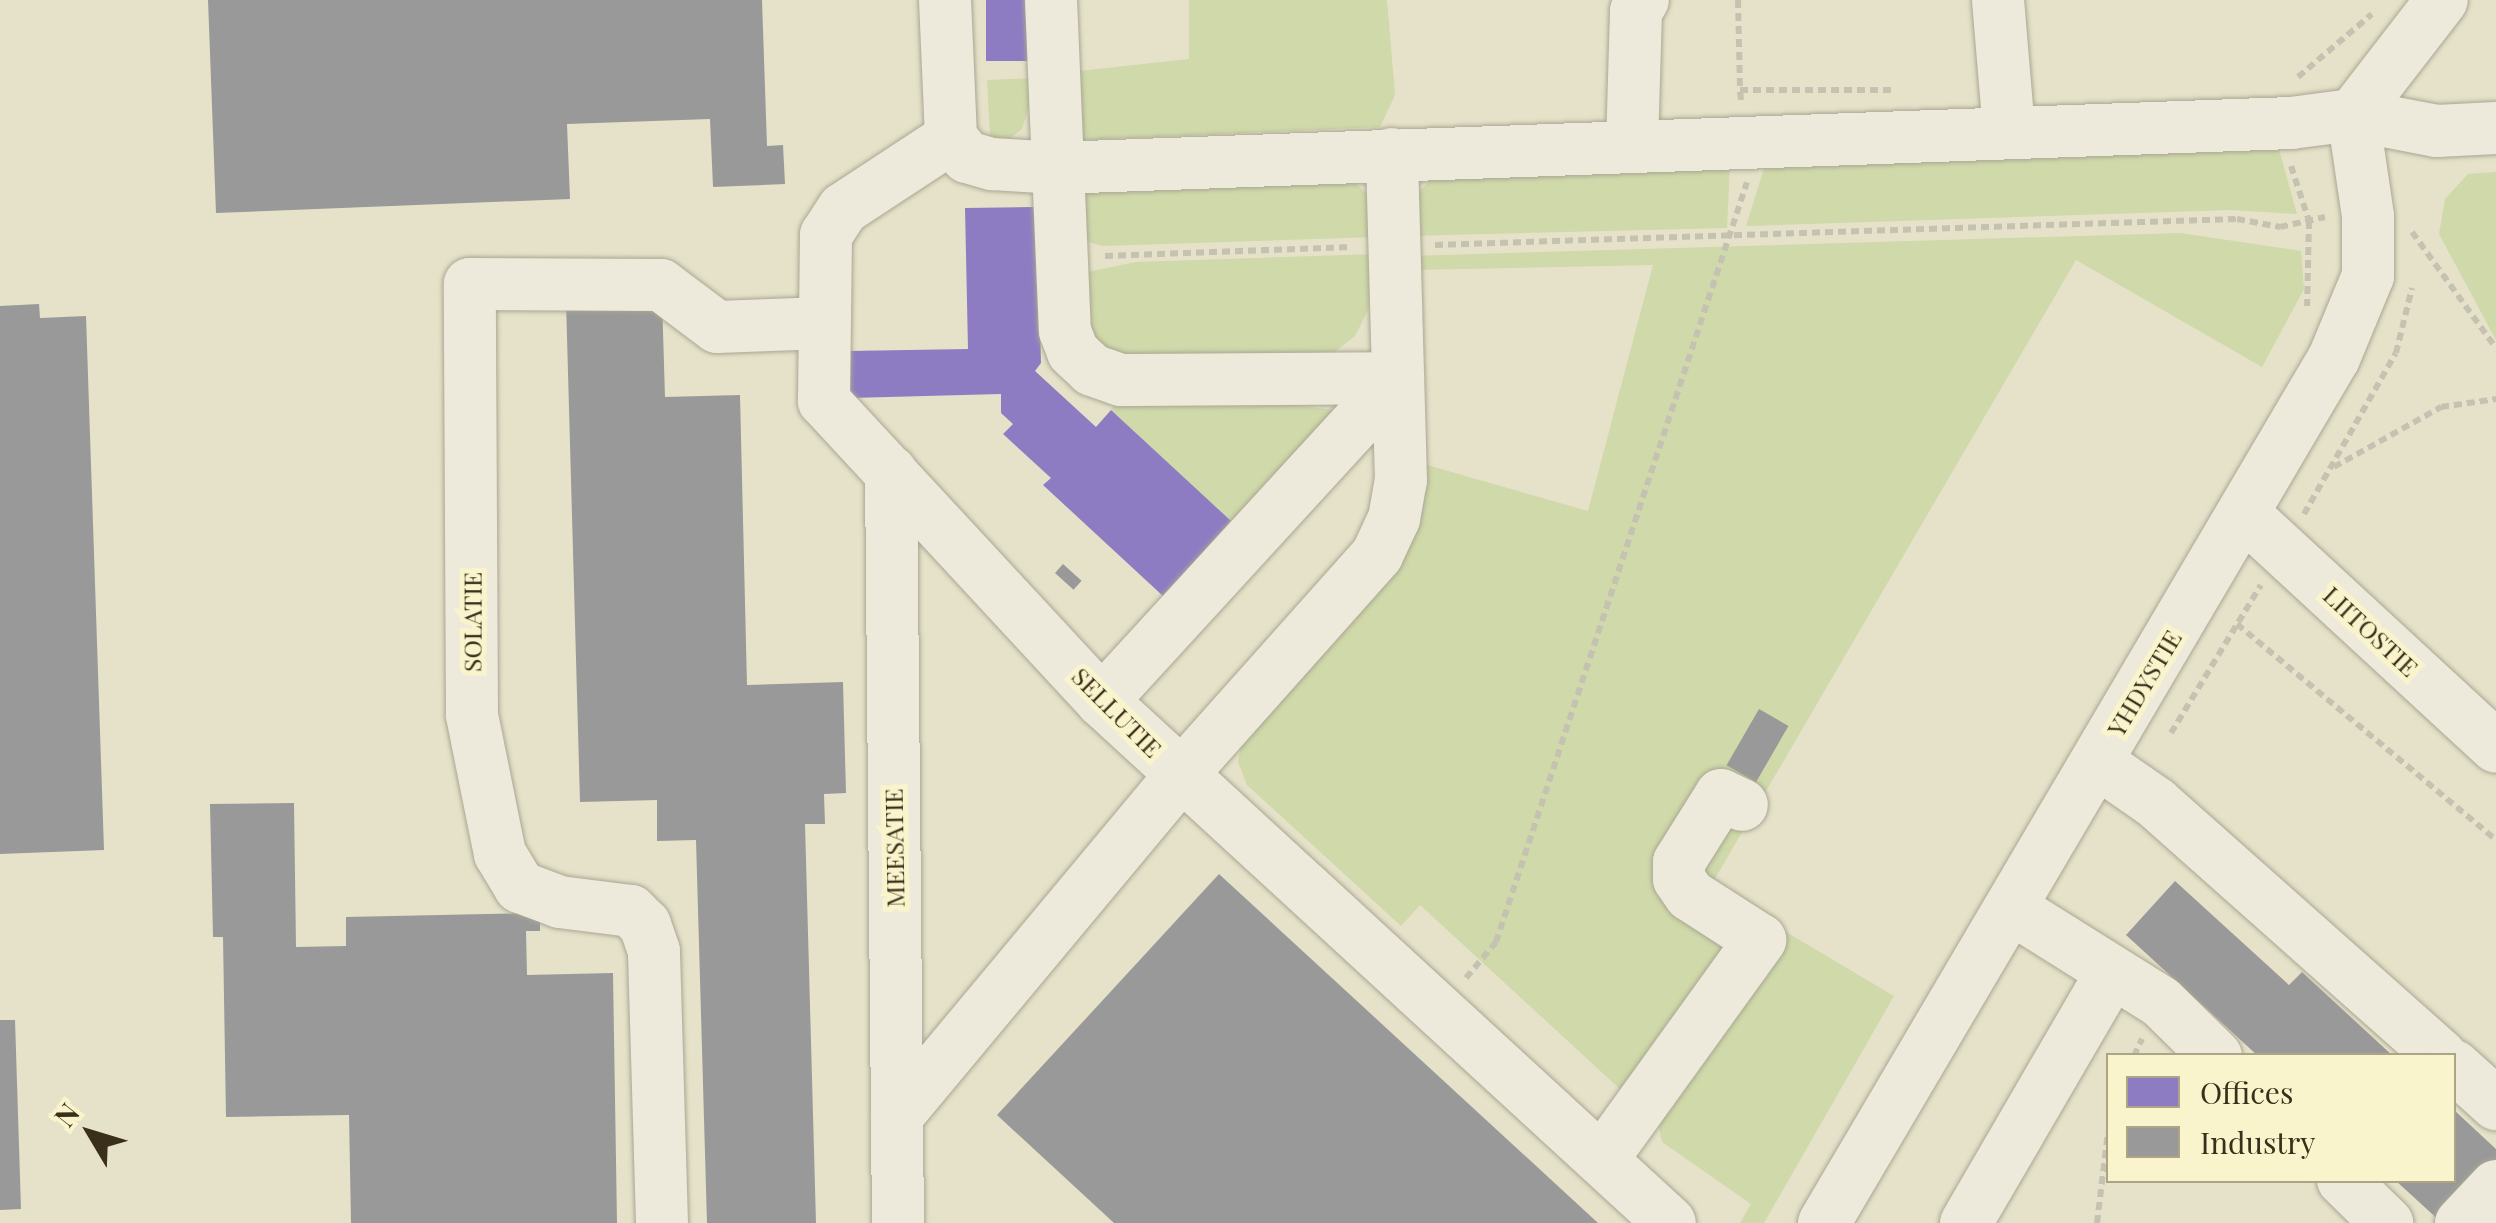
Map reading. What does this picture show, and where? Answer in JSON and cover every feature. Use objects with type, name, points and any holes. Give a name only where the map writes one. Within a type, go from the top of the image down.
[{"type":"lane","points":[[945,0],[951,138],[966,157],[980,161],[1058,168],[2009,130],[2291,123],[2473,103]]},
{"type":"lane","points":[[1052,0],[1065,331],[1073,352],[1102,374],[1121,380],[1398,378]]},
{"type":"lane","points":[[1632,146],[1636,11],[1643,0]]},
{"type":"lane","points":[[1998,0],[2009,130]]},
{"type":"lane","points":[[2353,115],[2442,0]]},
{"type":"lane","points":[[2353,115],[2437,130],[2496,128]]},
{"type":"lane","name":"YHDYSTIE","points":[[1824,1223],[2246,516],[2334,358],[2368,276],[2368,216],[2353,115]]},
{"type":"lane","name":"SELLUTIE","points":[[951,138],[843,208],[826,236],[824,401],[1102,700],[1670,1223]]},
{"type":"lane","points":[[897,1116],[1180,775],[1378,555],[1394,519],[1400,481],[1392,154]]},
{"type":"lane","name":"SOLATIE","points":[[662,1223],[654,951],[645,925],[630,911],[560,902],[520,886],[500,854],[472,715],[470,284],[662,285],[717,328],[825,323]]},
{"type":"lane","points":[[1102,700],[1398,378]]},
{"type":"lane","name":"MEESATIE","points":[[891,472],[898,1223]]},
{"type":"lane","name":"LIITOSTIE","points":[[2246,516],[2496,747]]},
{"type":"lane","points":[[2097,762],[2156,803],[2438,1053]]},
{"type":"lane","points":[[1603,1158],[1760,940],[1690,896],[1679,878],[1679,862],[1721,795],[1742,806]]},
{"type":"lane","points":[[2010,908],[2161,1002],[2213,1053]]},
{"type":"lane","points":[[1966,1223],[2112,972]]},
{"type":"lane","points":[[2456,1068],[2496,1104]]},
{"type":"lane","points":[[2347,1183],[2387,1223]]},
{"type":"lane","points":[[2461,1223],[2496,1186]]},
{"type":"path","points":[[1439,1009],[1496,942],[1734,235],[1747,180],[1738,0]]},
{"type":"path","points":[[2306,320],[2309,222],[2292,174],[2290,83],[2366,21]]},
{"type":"path","points":[[1740,90],[1910,90]]},
{"type":"path","points":[[1062,258],[2237,219],[2280,227],[2368,216],[2404,222],[2496,348]]},
{"type":"path","points":[[2333,468],[2442,407],[2496,399]]},
{"type":"path","points":[[2237,624],[2496,840]]},
{"type":"path","points":[[2097,1223],[2106,1149]]},
{"type":"green space","points":[[1189,0],[1387,0],[1395,95],[1380,127],[1084,140],[1074,132],[1070,72],[1189,59]]},
{"type":"green space","points":[[1038,78],[1022,129],[1002,144],[990,136],[987,80]]},
{"type":"green space","points":[[2279,149],[2297,214],[2231,210],[1746,226],[1766,162]]},
{"type":"green space","points":[[1730,164],[1727,228],[1406,236],[1416,196],[1429,181],[1451,173]]},
{"type":"green space","points":[[2496,172],[2496,340],[2439,234],[2445,199],[2468,174]]},
{"type":"green space","points":[[1349,177],[1367,194],[1374,237],[1102,246],[1075,238],[1077,205],[1087,188]]},
{"type":"green space","points":[[2180,233],[2301,251],[2304,289],[2262,367],[2076,260],[1710,887],[1894,996],[1764,1223],[1740,1223],[1751,1204],[1662,1142],[1658,1124],[1420,905],[1401,926],[1247,785],[1238,762],[1241,745],[1397,564],[1427,465],[1588,511],[1653,265],[1412,270],[1410,256]]},
{"type":"green space","points":[[1376,254],[1368,310],[1355,336],[1328,357],[1120,359],[1092,343],[1078,274],[1136,262]]},
{"type":"green space","points":[[1117,403],[1277,403],[1342,411],[1231,522],[1111,410]]},
{"type":"building: Offices","points":[[986,0],[1031,0],[1031,61],[986,61]]},
{"type":"building: Offices","points":[[1037,207],[1041,363],[1035,371],[1096,427],[1111,410],[1231,521],[1163,596],[1043,485],[1051,478],[1003,434],[1013,424],[1001,413],[1001,394],[850,398],[848,351],[968,349],[965,208]]},
{"type":"building: Industry","points":[[208,0],[762,0],[767,146],[783,145],[785,184],[713,187],[710,119],[567,124],[570,199],[216,213]]},
{"type":"building: Industry","points":[[662,298],[665,397],[740,395],[747,685],[843,682],[846,793],[824,794],[825,824],[805,824],[816,1223],[707,1223],[696,840],[657,841],[657,800],[580,802],[566,301]]},
{"type":"building: Industry","points":[[39,304],[40,318],[86,316],[104,850],[0,854],[0,306]]},
{"type":"building: Industry","points":[[1063,564],[1082,581],[1074,590],[1055,573]]},
{"type":"building: Industry","points":[[1759,709],[1788,726],[1756,782],[1726,765]]},
{"type":"building: Industry","points":[[294,803],[296,947],[346,946],[346,917],[540,913],[540,931],[526,931],[527,975],[613,973],[617,1223],[351,1223],[349,1115],[226,1117],[223,937],[213,937],[210,804]]},
{"type":"building: Industry","points":[[1219,874],[1598,1223],[1114,1223],[997,1115]]},
{"type":"building: Industry","points":[[2175,881],[2289,985],[2302,972],[2390,1053],[2255,1053],[2126,935]]},
{"type":"building: Industry","points":[[0,1020],[15,1020],[21,1209],[0,1210]]},
{"type":"building: Industry","points":[[2456,1112],[2496,1149],[2496,1163],[2442,1223],[2398,1183],[2456,1183]]}]
